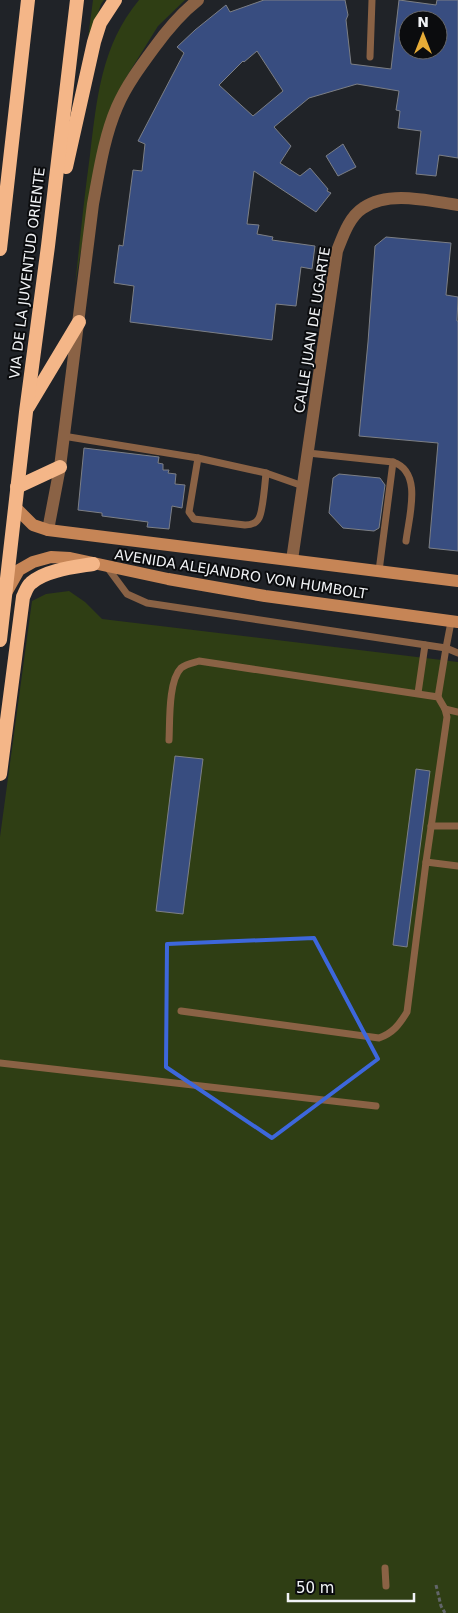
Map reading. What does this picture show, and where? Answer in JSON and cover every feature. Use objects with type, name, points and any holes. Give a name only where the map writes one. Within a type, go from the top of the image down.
[{"type":"highway","points":[[0,249],[28,0]]},
{"type":"highway","name":"VIA DE LA JUVENTUD ORIENTE","points":[[0,640],[77,0]]},
{"type":"highway","points":[[48,246],[94,42],[100,23],[115,0]]},
{"type":"highway","points":[[26,412],[79,322]]},
{"type":"highway","points":[[17,487],[60,467]]},
{"type":"highway","points":[[0,774],[23,597],[30,583],[45,575],[63,569],[93,564]]},
{"type":"main road","name":"AVENIDA ALEJANDRO VON HUMBOLT","points":[[15,507],[33,524],[48,530],[458,581]]},
{"type":"main road","name":"AVENIDA ALEJANDRO VON HUMBOLT","points":[[6,593],[19,570],[33,562],[51,557],[70,558],[168,579],[265,596],[455,622]]},
{"type":"street","points":[[48,530],[60,467],[93,204],[100,166],[116,108],[138,70],[169,28],[186,9],[198,0]]},
{"type":"street","name":"CALLE JUAN DE UGARTE","points":[[292,560],[337,251],[347,227],[362,208],[378,201],[399,198],[458,204]]},
{"type":"lane","points":[[370,57],[372,0]]},
{"type":"lane","points":[[63,436],[198,458],[266,473],[303,486]]},
{"type":"lane","points":[[308,453],[400,464],[408,472],[413,486],[406,541]]},
{"type":"lane","points":[[198,458],[189,512],[194,519],[245,525],[256,522],[260,516],[266,473]]},
{"type":"lane","points":[[379,571],[393,462]]},
{"type":"lane","points":[[107,567],[127,594],[147,602],[446,648],[458,653]]},
{"type":"lane","points":[[181,1011],[379,1038],[390,1034],[398,1027],[407,1012],[447,717],[446,709],[438,697],[446,648],[455,622]]},
{"type":"lane","points":[[418,693],[425,645]]},
{"type":"lane","points":[[169,740],[173,682],[179,670],[185,665],[198,661],[438,697]]},
{"type":"lane","points":[[446,709],[458,712]]},
{"type":"lane","points":[[431,826],[458,826]]},
{"type":"lane","points":[[426,862],[458,866]]},
{"type":"lane","points":[[0,1063],[376,1106]]},
{"type":"lane","points":[[385,1568],[386,1586]]},
{"type":"path","points":[[436,1584],[441,1606],[445,1613]]},
{"type":"highlighted area","points":[[314,938],[378,1059],[272,1138],[166,1067],[167,944]]},
{"type":"green space","points":[[93,0],[104,0],[87,46]]},
{"type":"green space","points":[[139,0],[185,0],[158,26],[127,76],[111,107],[98,153],[75,285],[95,113],[103,73],[116,36]]},
{"type":"green space","points":[[69,591],[85,602],[102,619],[458,662],[458,1613],[0,1613],[0,837],[32,601],[46,594]]},
{"type":"building","points":[[264,0],[345,0],[348,15],[346,20],[351,64],[391,69],[399,0],[436,5],[437,0],[458,0],[458,158],[439,155],[436,176],[416,174],[421,131],[398,128],[400,111],[396,110],[399,91],[357,84],[309,98],[274,127],[291,146],[280,163],[300,176],[310,168],[328,189],[327,191],[331,193],[316,212],[254,171],[247,224],[259,225],[257,234],[273,237],[272,240],[315,246],[312,269],[301,267],[296,306],[276,304],[272,340],[130,322],[134,286],[114,283],[119,245],[123,246],[133,170],[142,171],[145,144],[138,141],[184,53],[177,47],[226,5],[230,12]],"holes":[[[257,51],[283,91],[253,116],[219,85],[243,61]]]},
{"type":"building","points":[[343,144],[356,167],[338,176],[326,156]]},
{"type":"building","points":[[386,237],[451,243],[446,295],[458,297],[458,551],[429,548],[438,443],[359,436],[375,246]]},
{"type":"building","points":[[84,448],[159,457],[158,463],[163,464],[163,470],[169,470],[168,473],[176,474],[175,484],[185,485],[182,508],[172,506],[169,529],[147,527],[148,522],[102,516],[102,513],[78,510]]},
{"type":"building","points":[[339,474],[380,478],[385,485],[379,528],[374,531],[343,528],[329,513],[333,478]]},
{"type":"building","points":[[175,756],[203,759],[183,914],[156,911]]},
{"type":"building","points":[[416,769],[430,771],[407,947],[393,945]]}]
